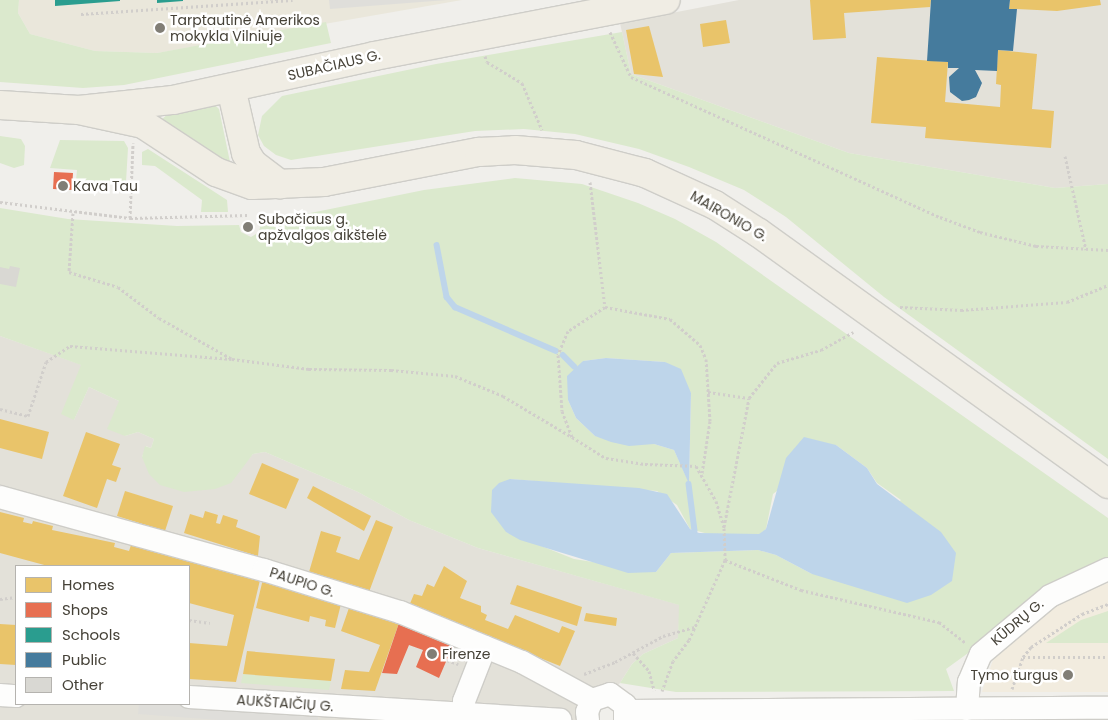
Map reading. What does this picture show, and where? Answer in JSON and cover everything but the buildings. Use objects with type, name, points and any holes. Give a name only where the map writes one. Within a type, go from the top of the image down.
[{"type":"main road","name":"SUBAČIAUS G.","points":[[0,105],[79,110],[140,105],[230,88],[374,56],[666,0]]},
{"type":"main road","points":[[230,88],[246,153],[252,164],[280,184]]},
{"type":"main road","name":"MAIRONIO G.","points":[[79,110],[143,124],[232,179],[252,185],[324,182],[479,152],[545,151],[601,160],[645,174],[715,205],[861,321],[1108,484]]},
{"type":"street","name":"PAUPIO G.","points":[[0,497],[270,572],[400,612],[557,678],[583,715]]},
{"type":"street","name":"KŪDRŲ G.","points":[[967,709],[969,682],[981,654],[1050,596],[1108,569]]},
{"type":"street","points":[[463,716],[464,701],[485,647]]},
{"type":"street","points":[[0,694],[15,696]]},
{"type":"street","points":[[583,715],[610,694],[621,700],[626,716],[1108,708]]},
{"type":"street","name":"AUKŠTAIČIŲ G.","points":[[190,696],[463,716],[560,720]]},
{"type":"path","points":[[81,14],[293,0]]},
{"type":"path","points":[[608,28],[631,78],[980,232],[1036,246],[1108,250]]},
{"type":"path","points":[[486,62],[522,83]]},
{"type":"path","points":[[130,218],[134,135]]},
{"type":"path","points":[[1065,156],[1086,250]]},
{"type":"path","points":[[590,182],[605,307]]},
{"type":"path","points":[[0,202],[73,213],[130,218],[248,216]]},
{"type":"path","points":[[73,213],[69,272],[118,287],[159,318],[232,359]]},
{"type":"path","points":[[662,691],[673,661],[695,627],[725,560],[724,528],[749,398],[777,363],[821,350],[861,321],[911,306],[961,310],[1067,302],[1108,285]]},
{"type":"path","points":[[572,437],[562,411],[558,355],[568,331],[605,307],[670,319],[700,345],[706,359],[710,421],[702,473]]},
{"type":"path","points":[[0,409],[28,416],[46,362],[70,346],[232,359],[309,369],[391,370],[455,376],[503,396],[606,458],[677,467],[696,466],[702,473],[724,528]]},
{"type":"path","points":[[708,392],[749,398]]},
{"type":"path","points":[[725,560],[801,590],[939,622],[981,654]]},
{"type":"path","points":[[0,599],[15,597]]},
{"type":"path","points":[[1012,709],[1012,682],[1022,657],[1060,626],[1108,604]]},
{"type":"path","points":[[190,620],[210,623]]},
{"type":"path","points":[[580,678],[587,671],[633,653],[662,636],[695,627]]},
{"type":"path","points":[[633,653],[649,670],[654,690]]},
{"type":"path","points":[[1022,657],[1108,657]]},
{"type":"shaded area","name":"Tarptautinė Amerikos mokykla Vilniuje","points":[[19,0],[462,0],[157,53],[95,51],[30,34],[18,13]]},
{"type":"shaded area","points":[[329,0],[447,0],[330,9]]},
{"type":"shaded area","points":[[739,0],[1108,0],[1108,184],[1055,188],[849,153],[631,74],[620,23]]},
{"type":"shaded area","points":[[0,336],[82,365],[74,420],[89,387],[119,401],[125,436],[138,432],[154,439],[151,448],[146,446],[142,457],[245,463],[253,454],[265,452],[358,492],[409,520],[478,548],[680,605],[678,638],[643,654],[632,664],[620,683],[583,720],[0,720]]},
{"type":"shaded area","points":[[1108,583],[1108,692],[982,692],[994,657],[1054,603]]},
{"type":"shaded area","points":[[190,704],[318,714],[318,720],[219,720],[138,714],[139,705]]},
{"type":"green space","points":[[0,0],[19,0],[18,13],[30,34],[95,51],[157,53],[326,22],[331,43],[124,85],[83,88],[0,82]]},
{"type":"green space","points":[[622,32],[631,74],[849,153],[1055,188],[1108,184],[1108,459],[884,297],[786,217],[744,190],[689,167],[639,149],[575,134],[524,129],[475,131],[291,160],[276,155],[264,146],[258,135],[262,116],[282,96],[436,64]]},
{"type":"green space","points":[[214,104],[219,109],[230,162],[237,171],[159,122],[170,112]]},
{"type":"green space","points":[[0,136],[21,139],[25,146],[24,165],[14,168],[0,163]]},
{"type":"green space","points":[[60,140],[124,141],[128,148],[126,182],[76,180],[77,170],[50,168]]},
{"type":"green space","points":[[148,149],[227,200],[228,212],[201,212],[202,200],[155,166],[142,165],[142,152]]},
{"type":"green space","points":[[515,178],[582,184],[638,203],[675,219],[716,242],[1108,518],[1108,561],[1080,569],[1027,600],[982,643],[946,669],[954,691],[676,692],[620,683],[632,664],[643,654],[678,638],[679,605],[478,548],[409,520],[358,492],[265,452],[253,454],[231,483],[215,489],[184,492],[160,485],[149,474],[142,457],[145,446],[151,448],[154,439],[138,432],[125,436],[107,429],[119,401],[89,387],[74,420],[61,414],[81,365],[0,336],[0,208],[68,219],[177,226],[239,225],[241,232],[251,237],[259,232],[261,223],[424,190]],"holes":[[[606,358],[665,362],[691,393],[689,483],[674,450],[654,444],[595,436],[576,418],[568,400],[583,361]],[[836,445],[867,468],[877,483],[901,500],[812,574],[776,555],[758,550],[671,553],[656,572],[574,559],[506,532],[510,479],[657,491],[677,505],[690,529],[712,535],[760,534],[766,529],[773,494]]]},
{"type":"green space","points":[[1108,611],[1108,643],[1046,643],[1081,620]]},
{"type":"green space","points":[[243,674],[331,681],[329,690],[241,683]]},
{"type":"water","points":[[606,358],[665,362],[681,369],[691,393],[689,484],[674,450],[654,444],[629,446],[611,442],[595,436],[576,418],[568,400],[567,376],[583,361]]},
{"type":"water","points":[[804,437],[836,445],[867,468],[877,484],[941,532],[956,553],[952,581],[931,595],[907,603],[812,574],[776,555],[758,550],[671,553],[656,572],[628,573],[520,540],[506,532],[491,512],[492,490],[499,483],[510,479],[639,488],[667,494],[690,529],[699,533],[759,534],[766,529],[786,458]]},
{"type":"waterway","points":[[437,245],[447,297],[455,307],[556,351]]},
{"type":"waterway","points":[[563,355],[574,366]]},
{"type":"waterway","points":[[689,484],[695,531]]},
{"type":"place","name":"Tarptautinė Amerikos mokykla Vilniuje","points":[[160,28]]},
{"type":"place","name":"Kava Tau","points":[[63,186]]},
{"type":"place","name":"Subačiaus g. apžvalgos aikštelė","points":[[248,227]]},
{"type":"place","name":"Firenze","points":[[432,654]]},
{"type":"place","name":"Tymo turgus","points":[[1068,675]]}]
